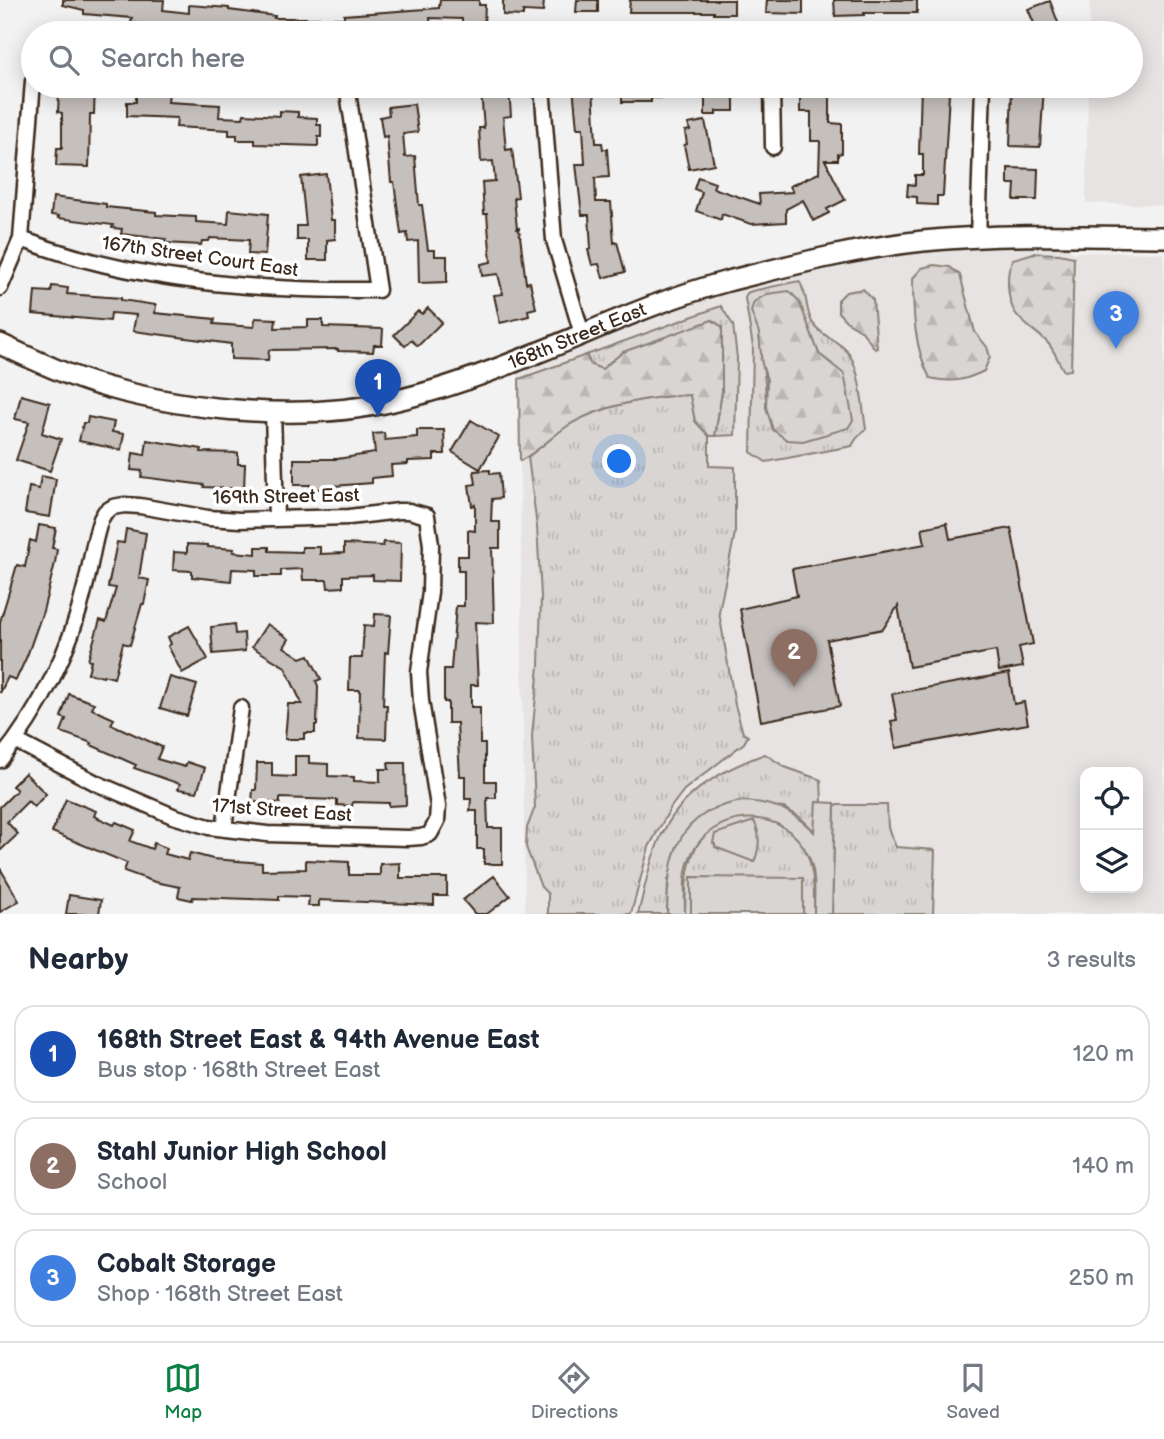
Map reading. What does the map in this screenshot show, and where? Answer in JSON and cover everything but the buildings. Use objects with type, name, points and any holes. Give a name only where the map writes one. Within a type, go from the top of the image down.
[{"type":"street","points":[[0,288],[21,239],[32,98]]},
{"type":"street","name":"167th Street Court East","points":[[21,239],[61,254],[103,265],[225,284],[268,289],[378,290],[349,98]]},
{"type":"street","points":[[543,98],[554,240],[582,334]]},
{"type":"street","points":[[772,98],[773,146]]},
{"type":"street","points":[[978,238],[983,98]]},
{"type":"street","name":"168th Street East","points":[[0,344],[92,382],[135,394],[214,407],[317,412],[391,402],[440,388],[514,362],[680,295],[835,256],[919,242],[978,238],[1164,237]]},
{"type":"street","points":[[272,411],[275,518]]},
{"type":"street","name":"169th Street East","points":[[16,741],[43,695],[74,626],[96,533],[105,512],[113,507],[140,506],[208,518],[240,520],[338,518],[409,511],[427,516],[431,545],[430,592],[419,672],[424,724],[438,807],[434,829]]},
{"type":"street","points":[[224,828],[241,708]]},
{"type":"street","points":[[0,760],[16,741]]},
{"type":"street","name":"171st Street East","points":[[16,741],[96,783],[173,816],[209,827],[267,834],[408,838],[430,834],[434,829]]},
{"type":"shaded area","points":[[1090,0],[1164,0],[1164,205],[1086,203],[1088,98],[1143,98],[1143,21],[1089,21]]},
{"type":"shaded area","points":[[1070,236],[1071,252],[1164,253],[1164,914],[525,914],[519,379],[514,362],[582,334],[835,256]]},
{"type":"green space","points":[[1034,253],[1074,257],[1071,370],[1064,371],[1049,345],[1020,319],[1009,296],[1009,272],[1013,259]]},
{"type":"green space","points":[[934,265],[950,267],[960,275],[975,332],[987,347],[990,357],[984,371],[964,379],[951,381],[930,378],[921,354],[914,317],[913,278],[922,268]]},
{"type":"green space","points":[[799,281],[812,322],[851,357],[858,376],[866,429],[852,446],[766,462],[751,452],[753,347],[745,298],[747,293]],"holes":[[[799,301],[819,354],[832,364],[766,407],[759,333]]]},
{"type":"green space","points":[[863,289],[873,300],[875,349],[861,330],[846,321],[838,312],[838,300],[846,292]]},
{"type":"green space","points":[[789,291],[799,301],[819,354],[844,374],[853,420],[848,428],[803,441],[787,440],[773,430],[766,407],[767,380],[762,364],[759,333],[751,311],[754,302],[767,294]]},
{"type":"green space","points":[[721,306],[733,325],[737,358],[735,435],[715,436],[722,391],[722,327],[712,320],[611,361],[602,370],[591,365],[586,355]]},
{"type":"green space","points":[[712,320],[722,327],[722,391],[715,436],[709,436],[695,421],[690,395],[660,397],[612,407],[582,418],[520,461],[519,379],[586,355],[591,365],[602,369],[623,352]]},
{"type":"green space","points":[[690,394],[695,421],[709,436],[709,466],[735,467],[735,533],[719,612],[735,705],[743,733],[748,736],[744,743],[684,790],[671,807],[649,847],[631,914],[548,914],[548,894],[541,887],[526,847],[527,828],[535,807],[532,736],[539,666],[541,596],[537,527],[528,457],[564,428],[599,411],[660,397]]},
{"type":"green space","points":[[765,754],[785,767],[821,780],[822,802],[816,803],[815,832],[800,817],[784,808],[717,807],[692,825],[668,880],[667,914],[638,914],[652,859],[673,816],[698,789],[729,769]]},
{"type":"green space","points":[[743,801],[765,803],[782,809],[814,832],[816,802],[835,803],[832,914],[814,914],[813,869],[797,838],[783,827],[766,820],[747,818],[729,822],[713,830],[699,842],[687,866],[685,914],[667,914],[670,873],[680,840],[690,826],[703,815],[721,806]]},
{"type":"green space","points":[[835,805],[887,805],[888,828],[896,847],[935,850],[933,914],[832,914]]},
{"type":"green space","points":[[749,817],[769,821],[797,837],[810,862],[814,914],[685,914],[687,879],[695,849],[703,837],[714,828],[729,821]]},
{"type":"green space","points":[[754,821],[759,842],[754,862],[715,847],[715,834]]},
{"type":"green space","points":[[691,877],[803,878],[803,914],[691,914]]},
{"type":"place","name":"Cobalt Storage","points":[[1116,349]]},
{"type":"place","name":"168th Street East & 94th Avenue East","points":[[378,417]]},
{"type":"place","name":"Stahl Junior High School","points":[[794,687]]}]
